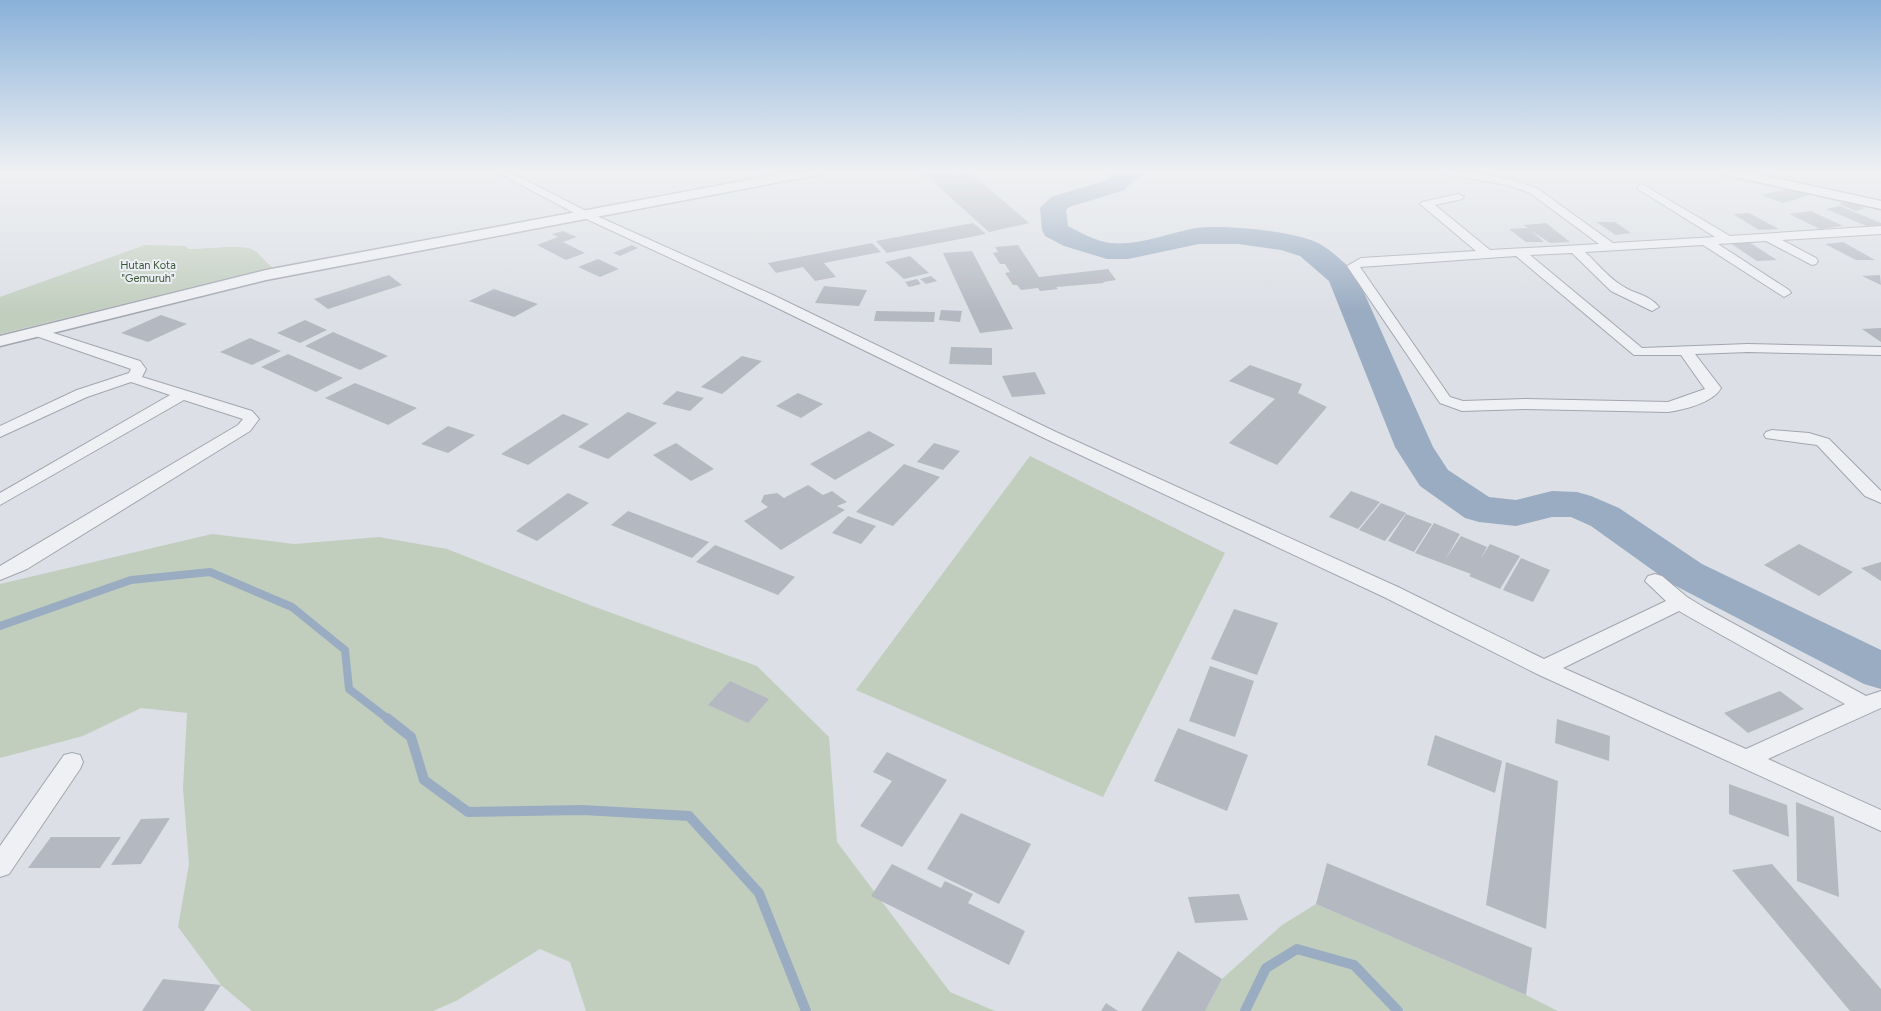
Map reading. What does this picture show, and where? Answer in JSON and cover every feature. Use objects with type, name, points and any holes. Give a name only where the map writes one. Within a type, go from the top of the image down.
[{"type":"street","points":[[0,341],[266,275],[562,218]]},
{"type":"street","points":[[593,218],[768,298],[1050,435],[1391,592],[1544,668],[1881,821]]},
{"type":"street","points":[[1443,218],[1486,253]]},
{"type":"street","points":[[1572,218],[1610,246]]},
{"type":"street","points":[[1693,218],[1726,238]]},
{"type":"street","points":[[1685,350],[1714,388],[1711,392],[1676,406],[1525,404],[1471,406],[1452,404],[1444,400],[1353,266],[1361,262],[1486,253],[1881,230]]},
{"type":"street","points":[[1767,237],[1812,261]]},
{"type":"street","points":[[1704,240],[1784,293]]},
{"type":"street","points":[[1574,248],[1616,288],[1642,299],[1652,307]]},
{"type":"street","points":[[1518,252],[1639,352],[1748,348],[1881,350]]},
{"type":"street","points":[[0,432],[60,401],[98,386],[134,376],[139,369],[135,364],[38,332]]},
{"type":"street","points":[[0,574],[20,565],[244,428],[251,419],[246,414],[137,380],[134,376]]},
{"type":"street","points":[[0,500],[184,394]]},
{"type":"street","points":[[1772,435],[1809,438],[1823,442],[1830,447],[1871,492],[1881,498]]},
{"type":"street","points":[[1655,581],[1680,602],[1872,702]]},
{"type":"street","points":[[1544,668],[1680,602]]},
{"type":"street","points":[[1747,759],[1872,702]]},
{"type":"street","points":[[0,866],[72,762]]},
{"type":"green space","name":"Hutan Kota \"Gemuruh\"","points":[[145,245],[186,246],[188,249],[242,247],[255,251],[272,267],[0,334],[0,297]]},
{"type":"green space","points":[[1030,456],[1225,553],[1103,797],[856,690]]},
{"type":"green space","points":[[212,534],[294,544],[379,537],[447,549],[587,604],[757,666],[829,737],[837,842],[950,992],[995,1011],[586,1011],[570,962],[540,949],[456,1001],[433,1011],[252,1011],[221,985],[178,927],[189,864],[183,788],[187,713],[141,708],[83,736],[0,758],[0,584]]},
{"type":"green space","points":[[1316,904],[1526,995],[1558,1011],[1205,1011],[1222,979],[1282,925]]},
{"type":"building","points":[[974,218],[1023,218],[1029,223],[989,232]]},
{"type":"building","points":[[1740,218],[1759,218],[1779,229],[1759,230]]},
{"type":"building","points":[[1798,218],[1826,218],[1843,226],[1820,229]]},
{"type":"building","points":[[1848,218],[1869,218],[1881,223],[1881,225],[1869,227]]},
{"type":"building","points":[[1596,222],[1615,222],[1631,233],[1616,235]]},
{"type":"building","points":[[973,223],[986,234],[887,253],[876,241]]},
{"type":"building","points":[[1546,223],[1570,242],[1550,243],[1530,230],[1544,242],[1526,242],[1509,229],[1528,228],[1523,225]]},
{"type":"building","points":[[563,231],[577,237],[563,242],[585,253],[566,260],[537,245],[558,237],[552,234]]},
{"type":"building","points":[[1749,242],[1777,260],[1757,261],[1730,243]]},
{"type":"building","points":[[1843,242],[1875,260],[1856,260],[1825,244]]},
{"type":"building","points":[[872,243],[881,252],[824,263],[836,277],[815,281],[803,267],[776,273],[768,263]]},
{"type":"building","points":[[632,245],[638,248],[620,256],[613,253]]},
{"type":"building","points":[[1018,245],[1039,277],[1108,269],[1116,280],[1104,283],[1056,287],[1058,289],[1040,291],[1038,288],[1021,290],[1017,285],[1013,285],[1005,273],[1010,272],[1005,264],[1000,264],[993,253],[998,252],[995,247]]},
{"type":"building","points":[[972,251],[1013,329],[980,333],[943,253]]},
{"type":"building","points":[[910,256],[929,273],[904,279],[885,262]]},
{"type":"building","points":[[598,259],[619,269],[600,277],[578,267]]},
{"type":"building","points":[[389,275],[402,285],[328,309],[314,299]]},
{"type":"building","points":[[1880,275],[1881,285],[1862,276]]},
{"type":"building","points":[[931,276],[937,281],[926,284],[920,279]]},
{"type":"building","points":[[917,279],[921,284],[909,287],[905,282]]},
{"type":"building","points":[[824,286],[867,290],[859,306],[815,303]]},
{"type":"building","points":[[494,289],[538,304],[514,317],[469,301]]},
{"type":"building","points":[[941,310],[962,311],[960,322],[939,320]]},
{"type":"building","points":[[876,311],[935,312],[934,322],[874,321]]},
{"type":"building","points":[[161,315],[187,324],[148,342],[121,333]]},
{"type":"building","points":[[305,320],[327,330],[300,343],[277,333]]},
{"type":"building","points":[[1881,328],[1881,342],[1862,329]]},
{"type":"building","points":[[333,332],[388,356],[360,370],[305,346]]},
{"type":"building","points":[[250,338],[281,351],[252,365],[220,352]]},
{"type":"building","points":[[951,347],[992,348],[992,365],[949,364]]},
{"type":"building","points":[[288,354],[343,378],[316,392],[261,367]]},
{"type":"building","points":[[742,356],[762,361],[722,394],[701,387]]},
{"type":"building","points":[[1250,365],[1302,384],[1298,393],[1327,407],[1277,465],[1229,443],[1275,399],[1229,381]]},
{"type":"building","points":[[1035,372],[1046,394],[1012,397],[1002,376]]},
{"type":"building","points":[[355,383],[417,408],[388,425],[325,398]]},
{"type":"building","points":[[677,391],[704,398],[690,411],[662,404]]},
{"type":"building","points":[[798,393],[823,404],[801,418],[776,406]]},
{"type":"building","points":[[628,412],[657,423],[608,459],[578,447]]},
{"type":"building","points":[[563,414],[589,424],[528,465],[501,454]]},
{"type":"building","points":[[448,426],[475,435],[448,453],[421,444]]},
{"type":"building","points":[[869,431],[895,445],[835,480],[810,464]]},
{"type":"building","points":[[676,443],[714,469],[691,481],[653,455]]},
{"type":"building","points":[[934,443],[960,451],[943,470],[917,462]]},
{"type":"building","points":[[904,464],[940,477],[893,526],[856,512]]},
{"type":"building","points":[[808,485],[823,495],[832,491],[847,502],[837,506],[845,510],[781,550],[744,521],[768,507],[761,502],[764,495],[777,493],[784,498]]},
{"type":"building","points":[[1351,491],[1380,502],[1358,529],[1329,517]]},
{"type":"building","points":[[568,493],[589,503],[537,541],[516,531]]},
{"type":"building","points":[[1381,503],[1406,513],[1385,541],[1359,530]]},
{"type":"building","points":[[628,511],[709,542],[692,558],[611,525]]},
{"type":"building","points":[[1406,514],[1432,524],[1414,552],[1388,541]]},
{"type":"building","points":[[848,516],[876,526],[861,544],[832,533]]},
{"type":"building","points":[[1434,523],[1460,534],[1445,560],[1461,536],[1487,547],[1480,560],[1490,544],[1520,556],[1500,589],[1469,576],[1471,574],[1415,553]]},
{"type":"building","points":[[1799,544],[1853,572],[1819,596],[1764,565]]},
{"type":"building","points":[[715,545],[795,577],[778,595],[696,562]]},
{"type":"building","points":[[1521,558],[1550,570],[1533,602],[1503,590]]},
{"type":"building","points":[[1881,562],[1881,581],[1861,568]]},
{"type":"building","points":[[1234,609],[1278,623],[1257,675],[1211,659]]},
{"type":"building","points":[[1210,666],[1254,681],[1235,737],[1189,721]]},
{"type":"building","points":[[730,681],[769,699],[748,723],[708,705]]},
{"type":"building","points":[[1780,691],[1804,709],[1748,733],[1724,713]]},
{"type":"building","points":[[1557,719],[1610,736],[1609,761],[1555,743]]},
{"type":"building","points":[[1178,728],[1248,755],[1227,811],[1154,781]]},
{"type":"building","points":[[1435,735],[1502,761],[1495,793],[1427,765]]},
{"type":"building","points":[[887,752],[947,780],[902,847],[860,826],[892,781],[873,772]]},
{"type":"building","points":[[1506,762],[1558,781],[1546,929],[1486,905]]},
{"type":"building","points":[[1729,784],[1787,805],[1789,837],[1729,814]]},
{"type":"building","points":[[1796,802],[1834,817],[1839,897],[1797,881]]},
{"type":"building","points":[[961,813],[1031,844],[999,904],[927,869]]},
{"type":"building","points":[[170,818],[141,864],[111,865],[141,819]]},
{"type":"building","points":[[51,837],[121,837],[100,868],[28,868]]},
{"type":"building","points":[[1327,863],[1532,948],[1526,995],[1316,904]]},
{"type":"building","points":[[892,864],[941,888],[945,881],[973,894],[968,903],[1025,931],[1009,965],[871,896]]},
{"type":"building","points":[[1772,864],[1881,989],[1881,1011],[1850,1011],[1732,870]]},
{"type":"building","points":[[1239,894],[1248,920],[1195,923],[1188,897]]},
{"type":"building","points":[[1178,951],[1222,979],[1205,1011],[1141,1011]]},
{"type":"building","points":[[163,979],[221,985],[204,1011],[142,1011]]},
{"type":"building","points":[[1106,1003],[1118,1011],[1101,1011]]},
{"type":"waterway","points":[[1054,218],[1055,230],[1074,240],[1107,251],[1128,251],[1199,236],[1238,236],[1285,242],[1310,250],[1342,277],[1414,447],[1434,478],[1479,509],[1516,513],[1552,504],[1577,505],[1605,517],[1687,574],[1881,671]]},
{"type":"waterway","points":[[0,626],[131,580],[210,572],[292,607],[345,650],[349,689],[388,719]]},
{"type":"waterway","points":[[387,718],[411,737],[424,780],[468,812],[583,810],[689,816],[759,893],[806,1011]]},
{"type":"waterway","points":[[1245,1011],[1266,968],[1297,949],[1354,965],[1398,1011]]}]
